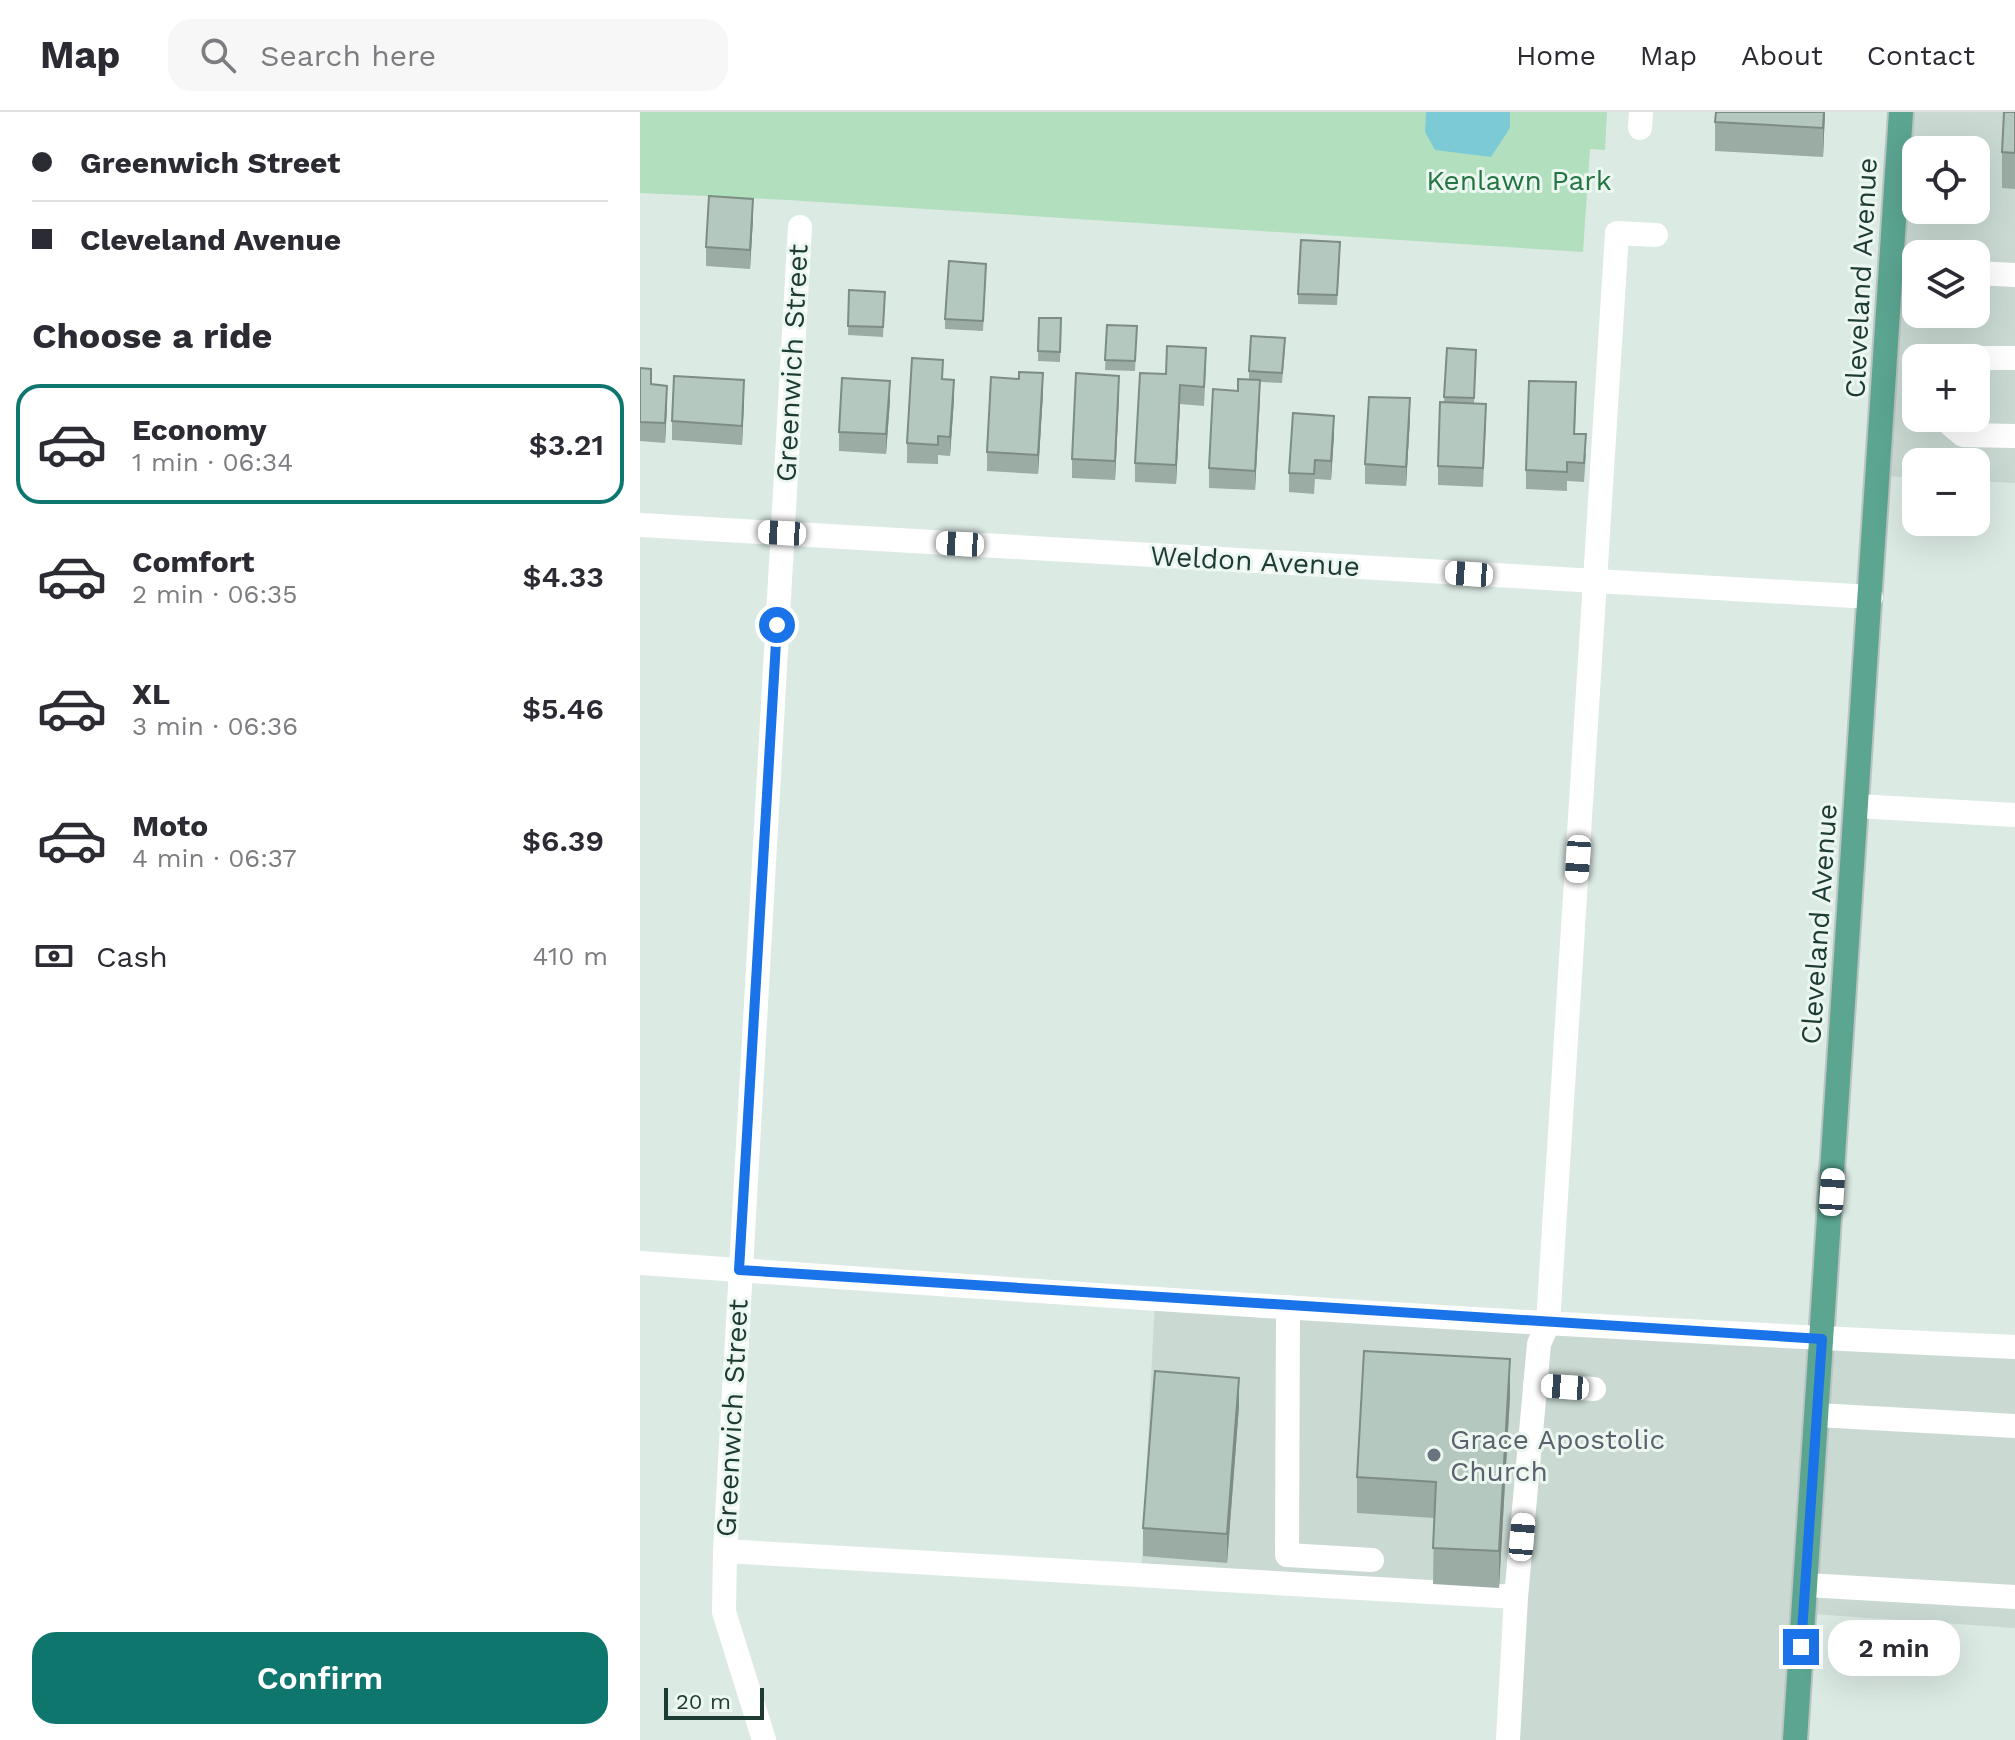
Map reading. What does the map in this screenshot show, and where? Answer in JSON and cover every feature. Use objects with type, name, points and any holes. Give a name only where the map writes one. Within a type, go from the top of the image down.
[{"type":"main road","name":"Cleveland Avenue","points":[[1901,112],[1903,240]]},
{"type":"main road","name":"Cleveland Avenue","points":[[1795,1740],[1871,597],[1902,288]]},
{"type":"street","name":"Greenwich Street","points":[[764,1740],[724,1612],[725,1551],[800,227]]},
{"type":"street","points":[[1508,1740],[1516,1597],[1535,1385],[1539,1344],[1548,1323],[1617,233],[1656,235]]},
{"type":"street","points":[[1990,274],[2015,275]]},
{"type":"street","points":[[1990,358],[2015,358]]},
{"type":"street","points":[[1959,432],[1963,435],[2015,436]]},
{"type":"street","name":"Weldon Avenue","points":[[640,525],[1871,597]]},
{"type":"street","points":[[1857,806],[2015,815]]},
{"type":"street","points":[[640,1263],[1548,1323],[2015,1347]]},
{"type":"street","points":[[1288,1307],[1287,1555],[1372,1560]]},
{"type":"street","points":[[1535,1385],[1594,1389]]},
{"type":"street","points":[[1817,1415],[2015,1426]]},
{"type":"street","points":[[725,1551],[1516,1597]]},
{"type":"street","points":[[1806,1585],[2015,1597]]},
{"type":"shaded area","points":[[1905,112],[2015,112],[2015,483],[1990,482],[1990,448],[1902,448],[1902,477],[1887,476],[1902,173],[1902,224],[1990,224],[1990,136],[1904,136]]},
{"type":"shaded area","points":[[1155,1299],[2015,1348],[2015,1628],[1812,1614],[1803,1740],[1508,1740],[1516,1604],[1141,1577]]},
{"type":"green space","name":"Kenlawn Park","points":[[640,112],[1607,112],[1605,150],[1590,149],[1583,252],[640,193]]},
{"type":"water","points":[[1426,112],[1510,112],[1510,128],[1491,157],[1435,150],[1425,132]]},
{"type":"building","points":[[1716,112],[1824,112],[1823,128],[1715,122]]},
{"type":"building","points":[[2004,112],[2015,112],[2015,153],[2002,152]]},
{"type":"building","points":[[709,196],[753,199],[750,250],[706,247]]},
{"type":"building","points":[[1301,240],[1340,242],[1337,295],[1298,294]]},
{"type":"building","points":[[949,261],[986,264],[983,321],[945,319]]},
{"type":"building","points":[[849,290],[885,292],[883,327],[848,326]]},
{"type":"building","points":[[1039,318],[1061,318],[1060,352],[1038,351]]},
{"type":"building","points":[[1107,325],[1137,326],[1135,361],[1105,360]]},
{"type":"building","points":[[1251,336],[1285,338],[1282,373],[1249,371]]},
{"type":"building","points":[[1167,346],[1206,348],[1204,387],[1180,385],[1176,465],[1135,463],[1140,373],[1166,374]]},
{"type":"building","points":[[1447,348],[1476,350],[1474,398],[1444,397]]},
{"type":"building","points":[[912,358],[943,360],[942,379],[954,380],[950,437],[938,436],[938,445],[907,443]]},
{"type":"building","points":[[640,368],[651,369],[651,384],[667,386],[665,423],[640,422]]},
{"type":"building","points":[[1019,372],[1043,373],[1038,455],[987,452],[991,377],[1019,379]]},
{"type":"building","points":[[1076,373],[1119,376],[1115,461],[1072,459]]},
{"type":"building","points":[[674,376],[744,380],[742,426],[672,421]]},
{"type":"building","points":[[842,378],[890,381],[886,434],[839,432]]},
{"type":"building","points":[[1238,379],[1260,380],[1255,471],[1209,468],[1213,389],[1238,391]]},
{"type":"building","points":[[1529,381],[1576,382],[1574,434],[1586,434],[1584,463],[1567,462],[1567,472],[1526,470]]},
{"type":"building","points":[[1369,397],[1410,398],[1406,467],[1365,464]]},
{"type":"building","points":[[1440,402],[1486,404],[1483,468],[1438,466]]},
{"type":"building","points":[[1293,413],[1334,416],[1331,461],[1315,460],[1314,474],[1289,473]]},
{"type":"building","name":"Grace Apostolic Church","points":[[1364,1351],[1510,1359],[1499,1551],[1433,1548],[1436,1482],[1357,1477]]},
{"type":"building","points":[[1155,1371],[1239,1378],[1227,1534],[1143,1528]]},
{"type":"place","name":"Grace Apostolic Church","points":[[1434,1455]]},
{"type":"route","points":[[777,625],[739,1270],[1343,1311],[1822,1339],[1801,1647]]}]
